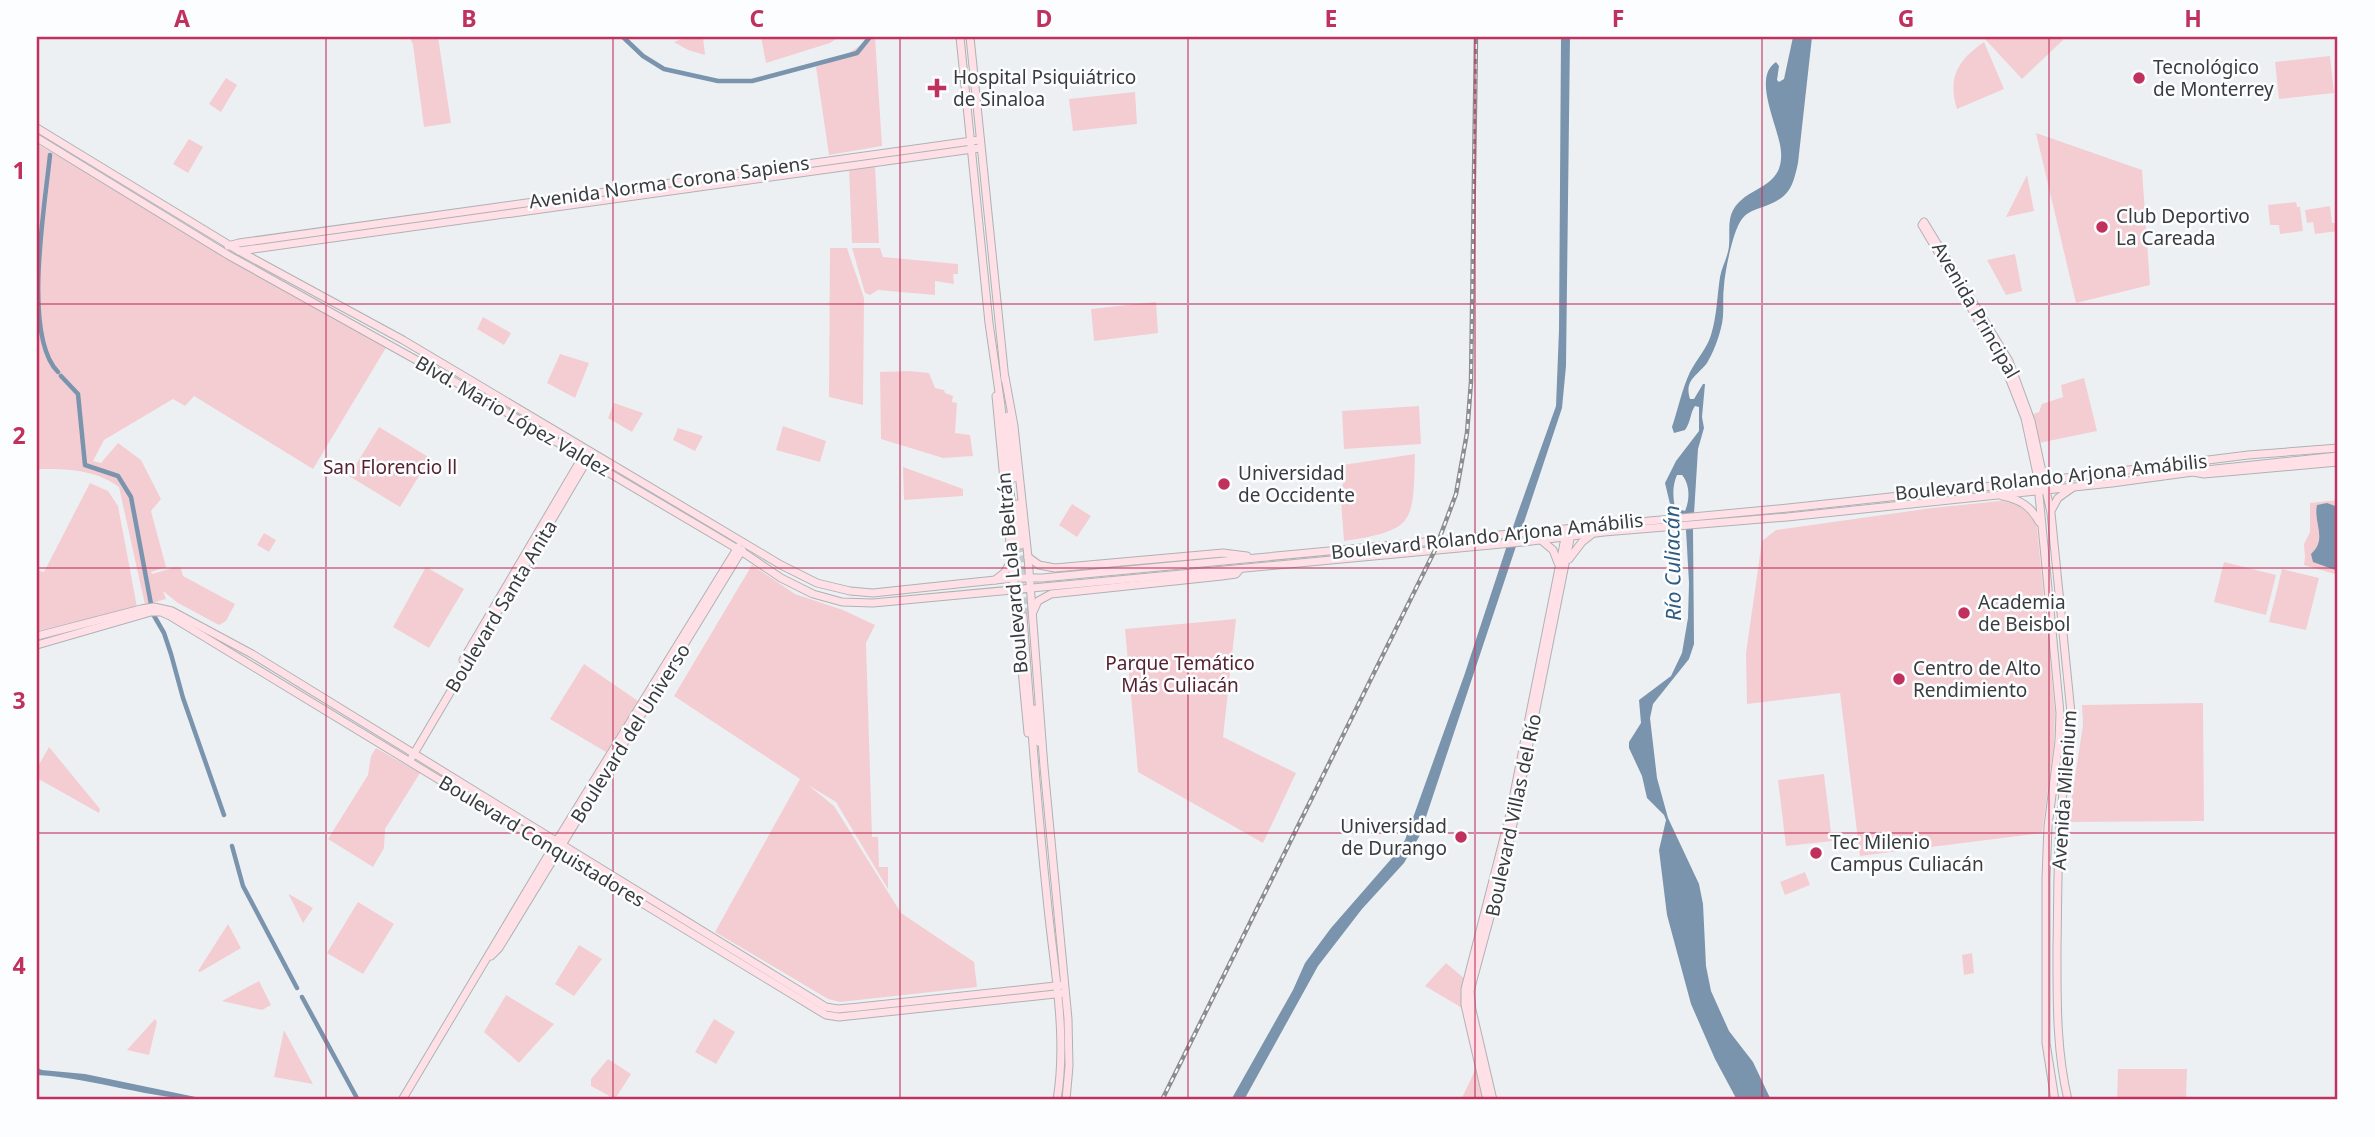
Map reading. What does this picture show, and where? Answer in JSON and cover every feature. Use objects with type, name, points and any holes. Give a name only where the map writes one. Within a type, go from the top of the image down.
[{"type":"street","name":"Boulevard Lola Beltrán","points":[[960,37],[1017,550]]},
{"type":"street","name":"Boulevard Lola Beltrán","points":[[970,37],[1005,377],[1014,426],[1017,550],[1013,578],[1015,602],[1026,616],[1044,767],[1060,985]]},
{"type":"street","name":"Blvd. Mario López Valdez","points":[[37,128],[239,251],[403,340],[817,583],[850,591],[885,593],[1013,578]]},
{"type":"street","name":"Blvd. Mario López Valdez","points":[[37,138],[225,253],[426,365],[739,550],[796,587],[842,602],[886,602],[1014,588]]},
{"type":"street","name":"Avenida Norma Corona Sapiens","points":[[360,229],[980,144]]},
{"type":"street","name":"Avenida Principal","points":[[1925,225],[2009,361],[2031,421],[2042,485]]},
{"type":"street","points":[[225,253],[230,245],[360,229]]},
{"type":"street","points":[[225,253],[360,229]]},
{"type":"street","points":[[2298,457],[2338,449]]},
{"type":"street","name":"Boulevard Rolando Arjona Amábilis","points":[[1787,513],[2042,485],[2248,455],[2338,449]]},
{"type":"street","name":"Boulevard Santa Anita","points":[[409,756],[589,450]]},
{"type":"street","points":[[2298,457],[2338,459]]},
{"type":"street","name":"Boulevard Rolando Arjona Amábilis","points":[[2213,466],[2298,457]]},
{"type":"street","name":"Boulevard Rolando Arjona Amábilis","points":[[1014,588],[1029,583],[1251,557],[1501,539],[1523,542],[1610,527],[1994,494],[2042,485],[2075,486],[2193,472],[2210,474],[2338,459]]},
{"type":"street","points":[[2193,463],[2213,466]]},
{"type":"street","points":[[2193,472],[2213,466]]},
{"type":"street","name":"Avenida Milenium","points":[[2042,485],[2051,513],[2071,713],[2071,739],[2061,811],[2057,869],[2057,1022],[2060,1060],[2068,1100]]},
{"type":"street","name":"Avenida Milenium","points":[[2042,485],[2042,528],[2060,713],[2048,826],[2046,879],[2046,1043],[2055,1100]]},
{"type":"street","points":[[2051,513],[2058,498],[2075,486]]},
{"type":"street","points":[[1994,494],[2023,503],[2034,513],[2042,528]]},
{"type":"street","name":"Boulevard Rolando Arjona Amábilis","points":[[1013,578],[1029,583],[1240,569],[1501,539],[1526,533],[1594,533],[1610,527]]},
{"type":"street","name":"Boulevard Villas del Río","points":[[1493,1100],[1470,991],[1507,854],[1569,533]]},
{"type":"street","points":[[1540,540],[1553,550],[1562,568],[1582,542],[1594,533]]},
{"type":"street","name":"Boulevard del Universo","points":[[402,1099],[494,945],[744,542]]},
{"type":"street","name":"Boulevard Lola Beltrán","points":[[1017,550],[1028,557],[1026,616],[1034,768],[1069,1053],[1066,1100]]},
{"type":"street","points":[[995,580],[1006,570],[1017,550]]},
{"type":"street","points":[[1028,557],[1039,565],[1050,568],[1223,553],[1251,557]]},
{"type":"street","name":"Boulevard Villas del Río","points":[[1487,1100],[1465,1005],[1465,989],[1510,814],[1562,568]]},
{"type":"street","points":[[1026,616],[1035,604],[1051,594],[1222,576],[1236,574],[1240,569]]},
{"type":"street","points":[[993,590],[1006,593],[1015,602]]},
{"type":"street","name":"Boulevard Conquistadores","points":[[37,636],[141,609],[161,607],[240,647],[409,756]]},
{"type":"street","name":"Boulevard Conquistadores","points":[[37,645],[151,612],[162,612],[832,1009],[1060,985]]},
{"type":"street","points":[[2060,713],[2071,713]]},
{"type":"street","name":"Boulevard Conquistadores","points":[[557,846],[826,1015],[839,1017],[1061,994]]},
{"type":"street","name":"Boulevard Lola Beltrán","points":[[1057,1100],[1061,994]]},
{"type":"green space","points":[[410,37],[438,37],[451,123],[424,127]]},
{"type":"green space","points":[[687,37],[703,37],[705,55],[674,42]]},
{"type":"green space","points":[[761,37],[839,37],[830,43],[766,63]]},
{"type":"green space","points":[[875,37],[882,146],[829,155],[816,67],[845,56]]},
{"type":"green space","points":[[1983,37],[2060,37],[2063,40],[2022,79]]},
{"type":"green space","points":[[1984,42],[2004,89],[1957,109],[1953,88],[1957,70],[1967,56]]},
{"type":"green space","points":[[2330,56],[2334,93],[2279,99],[2275,62]]},
{"type":"green space","points":[[226,78],[237,85],[221,112],[209,104]]},
{"type":"green space","points":[[1135,92],[1137,124],[1073,131],[1069,99]]},
{"type":"green space","name":"Club Deportivo La Careada","points":[[2036,133],[2142,170],[2150,285],[2076,303]]},
{"type":"green space","points":[[189,139],[203,147],[188,173],[173,164]]},
{"type":"green space","points":[[37,144],[387,346],[313,469],[194,396],[185,406],[173,399],[104,440],[93,461],[101,463],[118,443],[141,460],[161,499],[151,511],[166,567],[151,572],[152,574],[176,567],[181,569],[183,576],[235,604],[226,621],[219,625],[178,603],[163,591],[166,599],[145,605],[119,487],[90,473],[37,469]]},
{"type":"green space","points":[[875,165],[879,243],[852,243],[849,168]]},
{"type":"green space","points":[[2027,175],[2034,211],[2006,217]]},
{"type":"green space","points":[[2296,202],[2297,207],[2300,207],[2303,231],[2280,234],[2279,225],[2270,225],[2268,205]]},
{"type":"green space","points":[[2330,206],[2332,223],[2337,223],[2338,231],[2315,234],[2313,222],[2307,223],[2305,210]]},
{"type":"green space","points":[[830,248],[847,248],[864,298],[863,405],[829,397]]},
{"type":"green space","points":[[852,248],[880,248],[883,257],[958,264],[958,274],[953,274],[954,284],[935,281],[935,295],[878,290],[870,295],[865,293]]},
{"type":"green space","points":[[2015,254],[2022,291],[2006,295],[1987,260]]},
{"type":"green space","points":[[1156,302],[1158,333],[1094,341],[1091,309]]},
{"type":"green space","points":[[483,317],[511,333],[504,345],[477,329]]},
{"type":"green space","points":[[560,354],[589,363],[575,398],[547,383]]},
{"type":"green space","points":[[880,372],[929,373],[935,388],[953,396],[952,402],[957,403],[955,433],[970,435],[973,456],[943,458],[881,439]]},
{"type":"green space","points":[[2084,378],[2097,431],[2039,443],[2033,414],[2039,412],[2042,404],[2063,397],[2061,385]]},
{"type":"green space","points":[[614,403],[643,413],[632,432],[608,418]]},
{"type":"green space","points":[[1419,406],[1421,444],[1344,449],[1342,411]]},
{"type":"green space","points":[[783,426],[826,441],[820,462],[776,450]]},
{"type":"green space","name":"San Florencio ll","points":[[379,427],[430,458],[400,507],[349,476]]},
{"type":"green space","points":[[678,428],[703,436],[695,451],[673,440]]},
{"type":"green space","points":[[1415,454],[1413,495],[1406,519],[1398,527],[1385,532],[1344,541],[1340,486],[1343,485],[1343,465]]},
{"type":"green space","points":[[903,467],[963,489],[963,496],[904,500]]},
{"type":"green space","points":[[90,483],[108,491],[118,506],[137,607],[37,631],[37,570],[44,572]]},
{"type":"green space","points":[[2338,500],[2338,575],[2304,565],[2304,544],[2310,532],[2310,503]]},
{"type":"green space","name":"Centro de Alto Rendimiento","points":[[2000,501],[2022,508],[2037,527],[2055,712],[2054,743],[2042,833],[1860,856],[1840,693],[1747,704],[1746,653],[1762,541],[1776,530]]},
{"type":"green space","points":[[1072,504],[1091,516],[1077,537],[1059,525]]},
{"type":"green space","points":[[264,533],[276,540],[269,552],[257,545]]},
{"type":"green space","points":[[2224,562],[2276,575],[2266,615],[2214,602]]},
{"type":"green space","points":[[752,565],[795,594],[843,610],[875,625],[866,643],[872,837],[878,837],[879,867],[888,867],[888,889],[836,802],[808,785],[834,806],[901,913],[974,962],[977,987],[840,1002],[828,999],[715,932],[800,779],[674,696]]},
{"type":"green space","points":[[426,567],[464,589],[429,648],[393,627]]},
{"type":"green space","points":[[2282,569],[2319,578],[2306,630],[2269,622]]},
{"type":"green space","name":"Parque Temático Más Culiacán","points":[[1236,619],[1223,737],[1296,773],[1263,843],[1138,772],[1125,629]]},
{"type":"green space","points":[[584,664],[638,701],[606,752],[550,719]]},
{"type":"green space","points":[[2203,703],[2204,821],[2068,822],[2083,725],[2082,705]]},
{"type":"green space","points":[[49,747],[100,809],[99,813],[37,778],[37,768]]},
{"type":"green space","points":[[376,748],[420,773],[385,829],[384,848],[373,867],[328,839],[368,775],[371,756]]},
{"type":"green space","points":[[1824,774],[1832,841],[1786,846],[1778,780]]},
{"type":"green space","points":[[1805,872],[1810,885],[1785,895],[1780,882]]},
{"type":"green space","points":[[289,895],[313,908],[303,923]]},
{"type":"green space","points":[[358,902],[394,924],[363,974],[327,953]]},
{"type":"green space","points":[[228,924],[241,948],[198,971]]},
{"type":"green space","points":[[579,945],[602,959],[574,996],[555,984]]},
{"type":"green space","points":[[1972,953],[1974,973],[1964,975],[1962,955]]},
{"type":"green space","points":[[1446,963],[1465,979],[1461,991],[1462,1008],[1425,986]]},
{"type":"green space","points":[[259,981],[271,1005],[262,1010],[222,1001]]},
{"type":"green space","points":[[506,995],[554,1024],[519,1063],[484,1032]]},
{"type":"green space","points":[[155,1019],[157,1022],[149,1055],[127,1050]]},
{"type":"green space","points":[[714,1019],[735,1032],[716,1064],[695,1052]]},
{"type":"green space","points":[[284,1030],[313,1084],[274,1077]]},
{"type":"green space","points":[[608,1059],[631,1074],[615,1099],[591,1086],[591,1079]]},
{"type":"green space","points":[[1477,1066],[1484,1100],[1461,1100]]},
{"type":"green space","points":[[2118,1069],[2187,1069],[2186,1100],[2117,1100]]},
{"type":"water","points":[[1561,37],[1570,37],[1566,366],[1562,408],[1420,835],[1404,863],[1362,909],[1318,966],[1244,1100],[1231,1100],[1293,990],[1305,963],[1405,840],[1556,406]]},
{"type":"water","points":[[1793,37],[1812,37],[1798,163],[1791,187],[1777,201],[1748,213],[1739,224],[1726,271],[1723,318],[1718,337],[1707,363],[1692,379],[1689,387],[1690,399],[1694,399],[1705,384],[1702,417],[1704,428],[1698,449],[1693,530],[1694,644],[1689,659],[1653,704],[1650,718],[1657,778],[1668,818],[1699,884],[1703,904],[1706,966],[1711,991],[1729,1031],[1753,1062],[1771,1100],[1737,1100],[1715,1059],[1691,1004],[1667,915],[1659,850],[1666,820],[1647,798],[1629,742],[1641,723],[1639,700],[1671,676],[1682,653],[1688,618],[1686,530],[1682,519],[1670,504],[1665,483],[1676,461],[1699,431],[1699,407],[1695,406],[1685,430],[1674,433],[1672,427],[1687,379],[1711,335],[1720,277],[1728,250],[1731,215],[1743,198],[1769,182],[1780,165],[1781,152],[1766,91],[1769,70],[1776,62],[1779,66],[1777,80],[1779,82],[1784,79]],"holes":[[[1677,475],[1682,475],[1688,492],[1685,511],[1675,508],[1674,500],[1675,479]]]},
{"type":"water","points":[[2327,503],[2338,507],[2338,571],[2313,562],[2311,554],[2319,543],[2317,505]]},
{"type":"water","points":[[37,1068],[85,1074],[210,1100],[166,1097],[81,1080],[37,1075]]},
{"type":"waterway","points":[[623,37],[643,56],[664,69],[718,81],[752,81],[857,53],[870,37]]},
{"type":"waterway","points":[[50,155],[41,236],[38,301],[47,354],[58,372]]},
{"type":"waterway","points":[[61,376],[78,394],[85,465],[118,476],[131,497],[151,604]]},
{"type":"waterway","points":[[153,614],[164,633],[183,698],[224,815]]},
{"type":"waterway","points":[[232,846],[243,886],[297,988]]},
{"type":"waterway","points":[[302,997],[358,1100]]},
{"type":"tunnel","points":[[1021,545],[1028,616]]},
{"type":"tunnel","points":[[1016,546],[1021,594]]},
{"type":"railway","points":[[1162,1100],[1435,550],[1456,494],[1467,433],[1471,382],[1476,37]]},
{"type":"place","name":"Tecnológico de Monterrey","points":[[2139,78]]},
{"type":"place","name":"Hospital Psiquiátrico de Sinaloa","points":[[937,88]]},
{"type":"place","name":"Club Deportivo La Careada","points":[[2102,227]]},
{"type":"place","name":"Universidad de Occidente","points":[[1224,484]]},
{"type":"place","name":"Academia de Beisbol","points":[[1964,613]]},
{"type":"place","name":"Centro de Alto Rendimiento","points":[[1899,679]]},
{"type":"place","name":"Universidad de Durango","points":[[1461,837]]},
{"type":"place","name":"Tec Milenio Campus Culiacán","points":[[1816,853]]},
{"type":"water label","name":"Río Culiacán","points":[[1673,563]]}]
